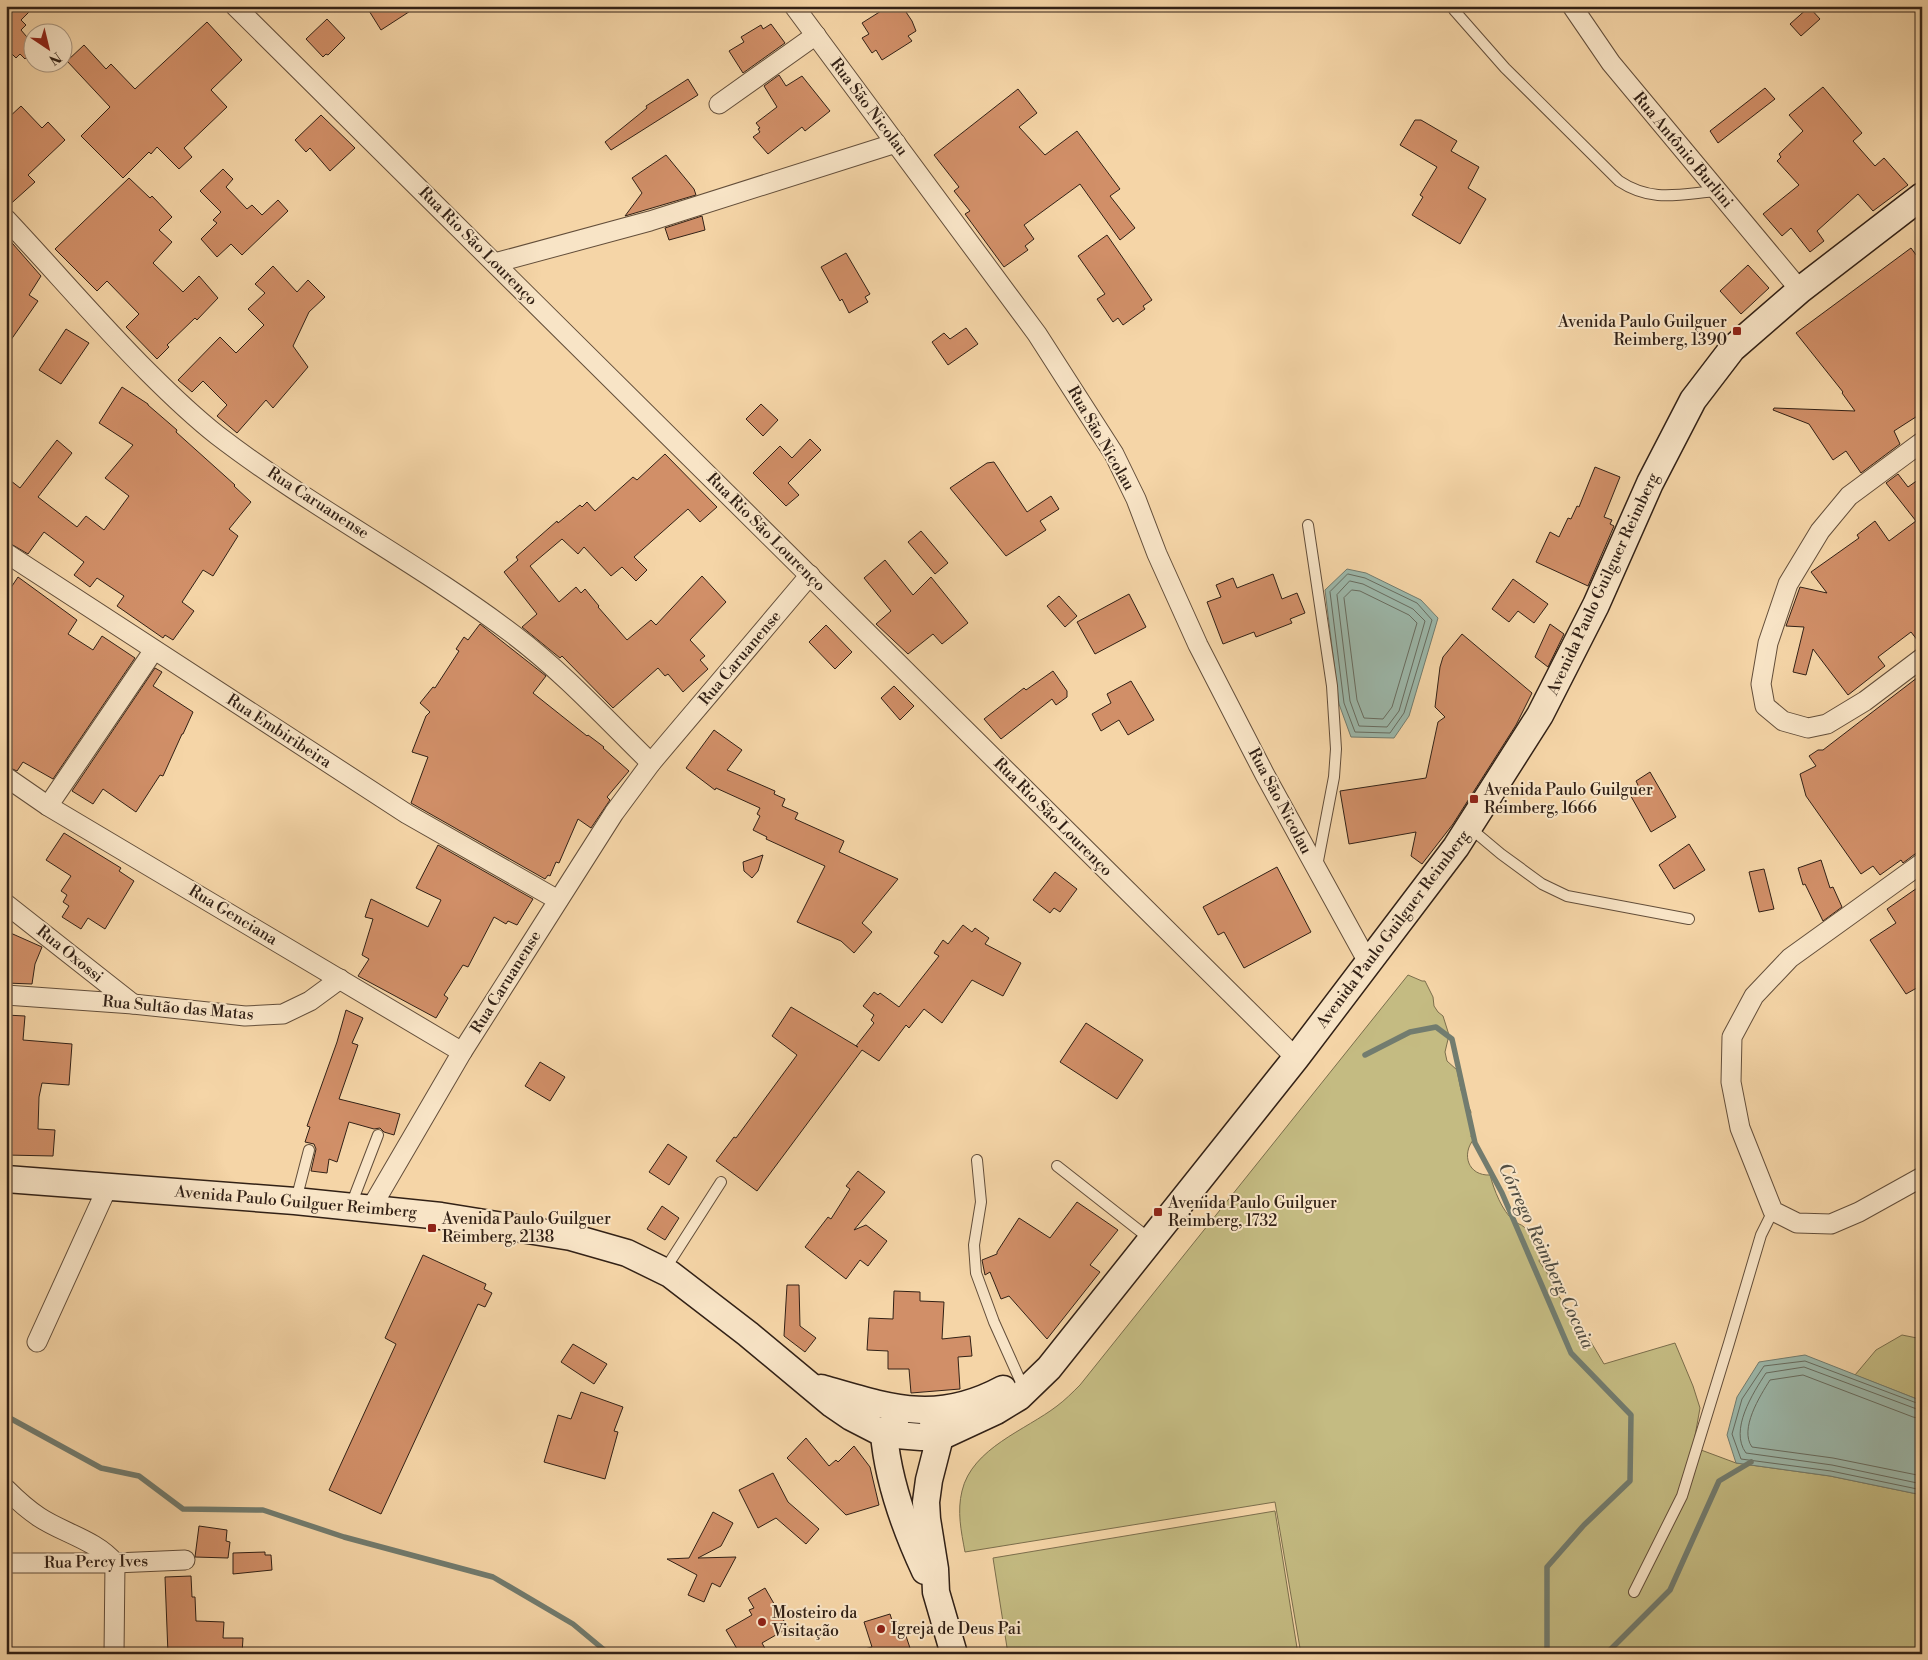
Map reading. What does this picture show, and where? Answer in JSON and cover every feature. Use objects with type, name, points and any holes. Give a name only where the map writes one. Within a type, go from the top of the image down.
[{"type":"main road","name":"Avenida Paulo Guilguer Reimberg","points":[[6,1180],[108,1186],[361,1207],[441,1216],[572,1237],[627,1253],[664,1271],[748,1334],[832,1404],[851,1417],[884,1434],[940,1437],[996,1412],[1018,1397],[1049,1368],[1296,1058],[1456,847],[1540,715],[1596,605],[1650,483],[1693,400],[1732,349],[1800,290],[1922,196]]},
{"type":"main road","name":"Avenida Paulo Guilguer Reimberg","points":[[808,1384],[916,1410],[960,1407],[982,1400],[1020,1380],[1049,1368]]},
{"type":"main road","points":[[936,1592],[926,1502],[932,1467],[940,1437],[916,1410],[884,1434],[886,1459],[915,1549],[936,1592],[954,1654]]},
{"type":"main road","points":[[932,1467],[965,1427]]},
{"type":"street","name":"Rua Rio São Lourenço","points":[[235,6],[1296,1058]]},
{"type":"street","name":"Rua São Nicolau","points":[[794,6],[1037,334],[1114,454],[1136,499],[1157,554],[1198,645],[1265,775],[1368,964]]},
{"type":"street","name":"Rua Antônio Burlini","points":[[1572,6],[1611,63],[1800,290]]},
{"type":"street","points":[[720,104],[816,35]]},
{"type":"street","points":[[495,263],[650,220],[896,143]]},
{"type":"street","name":"Rua Caruanense","points":[[6,219],[127,351],[216,434],[298,492],[463,598],[516,636],[571,684],[651,763]]},
{"type":"street","points":[[1922,442],[1848,496],[1820,531],[1788,584],[1768,643],[1761,684],[1765,706],[1783,721],[1808,728],[1827,724],[1865,701],[1922,658]]},
{"type":"street","name":"Rua Embiribeira","points":[[6,553],[407,814],[558,900]]},
{"type":"street","name":"Rua Caruanense","points":[[361,1207],[614,814],[651,763],[810,576]]},
{"type":"street","points":[[48,806],[154,650]]},
{"type":"street","name":"Rua Genciana","points":[[6,777],[48,806],[462,1052]]},
{"type":"street","points":[[1922,862],[1790,958],[1754,996],[1732,1037],[1731,1082],[1740,1128],[1773,1211],[1797,1223],[1831,1224],[1859,1212],[1922,1177]]},
{"type":"street","name":"Rua Oxossi","points":[[6,904],[133,1004]]},
{"type":"street","name":"Rua Sultão das Matas","points":[[6,995],[133,1004],[244,1016],[283,1014],[310,1002],[340,979]]},
{"type":"street","points":[[37,1342],[108,1186]]},
{"type":"street","points":[[6,1489],[39,1517],[98,1548],[109,1555],[115,1562],[114,1654]]},
{"type":"street","name":"Rua Percy Ives","points":[[6,1563],[185,1560]]},
{"type":"lane","points":[[1454,10],[1504,68],[1619,180],[1630,188],[1643,194],[1659,196],[1717,191]]},
{"type":"lane","points":[[1308,525],[1332,686],[1336,749],[1334,777],[1316,869]]},
{"type":"lane","points":[[1469,827],[1542,884],[1560,893],[1582,900],[1689,919]]},
{"type":"lane","points":[[361,1207],[378,1135]]},
{"type":"lane","points":[[295,1201],[309,1150]]},
{"type":"lane","points":[[977,1160],[981,1202],[974,1245],[976,1273],[994,1322],[1020,1380]]},
{"type":"lane","points":[[1057,1166],[1151,1240]]},
{"type":"lane","points":[[664,1271],[721,1182]]},
{"type":"lane","points":[[1634,1592],[1682,1496],[1730,1343],[1761,1235],[1773,1211]]},
{"type":"shaded area","points":[[1408,975],[1425,981],[1433,997],[1434,1006],[1443,1016],[1449,1035],[1445,1052],[1447,1061],[1457,1070],[1461,1090],[1471,1112],[1469,1120],[1472,1131],[1471,1137],[1474,1139],[1468,1151],[1469,1163],[1476,1172],[1490,1175],[1496,1194],[1506,1212],[1514,1221],[1529,1232],[1541,1254],[1539,1261],[1547,1273],[1554,1290],[1582,1327],[1604,1364],[1675,1343],[1700,1408],[1693,1447],[1736,1463],[1830,1476],[1922,1495],[1922,1654],[1301,1654],[1275,1502],[965,1552],[960,1521],[962,1491],[968,1476],[977,1463],[1002,1441],[1057,1406],[1080,1385]]},
{"type":"shaded area","points":[[1902,1335],[1922,1339],[1922,1401],[1855,1375],[1876,1350]]},
{"type":"shaded area","points":[[1275,1511],[1298,1654],[1008,1654],[993,1558]]},
{"type":"water","points":[[1347,569],[1366,573],[1421,600],[1438,618],[1409,716],[1394,738],[1351,737],[1339,704],[1325,590]]},
{"type":"water","points":[[1805,1355],[1922,1401],[1922,1495],[1830,1476],[1736,1463],[1727,1435],[1737,1397],[1759,1362]]},
{"type":"building","points":[[6,6],[35,6],[21,20],[23,22],[21,30],[22,56],[20,54],[16,58],[6,48]]},
{"type":"building","points":[[366,6],[418,6],[381,30]]},
{"type":"building","points":[[889,6],[902,6],[916,31],[908,36],[912,41],[882,60],[876,50],[872,53],[862,38],[869,34],[862,23]]},
{"type":"building","points":[[1809,7],[1820,19],[1801,36],[1790,24]]},
{"type":"building","points":[[327,19],[345,38],[328,55],[326,54],[323,57],[306,39]]},
{"type":"building","points":[[207,22],[242,60],[211,90],[227,107],[184,148],[192,157],[179,169],[157,147],[151,154],[149,152],[123,178],[81,136],[110,107],[72,66],[72,56],[84,45],[106,69],[111,64],[135,89]]},
{"type":"building","points":[[771,24],[785,43],[743,73],[729,51],[744,42],[741,37],[761,25],[763,29]]},
{"type":"building","points":[[779,75],[786,86],[802,76],[830,111],[805,131],[802,127],[768,154],[753,137],[760,132],[758,129],[760,128],[756,123],[777,107],[764,86]]},
{"type":"building","points":[[688,79],[698,95],[611,150],[605,142],[647,108],[646,106]]},
{"type":"building","points":[[1823,87],[1862,133],[1853,141],[1875,166],[1884,158],[1908,185],[1873,211],[1858,194],[1817,231],[1824,241],[1810,252],[1791,228],[1782,236],[1763,214],[1799,185],[1777,161],[1781,157],[1779,154],[1803,131],[1789,115]]},
{"type":"building","points":[[1765,88],[1775,99],[1718,143],[1710,131]]},
{"type":"building","points":[[1018,89],[1037,113],[1019,127],[1045,155],[1077,131],[1120,189],[1110,196],[1135,228],[1120,240],[1080,184],[1024,225],[1034,239],[1025,246],[1028,250],[1004,267],[965,214],[970,211],[954,191],[959,187],[934,155]]},
{"type":"building","points":[[21,106],[42,128],[48,122],[65,140],[28,175],[35,182],[6,208],[6,120]]},
{"type":"building","points":[[321,115],[355,148],[330,171],[310,148],[306,152],[295,140]]},
{"type":"building","points":[[1415,120],[1421,120],[1457,141],[1451,151],[1479,167],[1468,188],[1486,199],[1460,244],[1412,215],[1423,197],[1420,195],[1437,167],[1400,145]]},
{"type":"building","points":[[666,155],[694,189],[696,195],[625,216],[642,193],[632,178]]},
{"type":"building","points":[[223,169],[233,179],[226,187],[247,209],[252,205],[262,215],[278,200],[288,211],[242,255],[231,244],[217,257],[201,239],[217,223],[213,220],[221,212],[200,191]]},
{"type":"building","points":[[129,178],[150,198],[152,196],[172,217],[159,230],[172,242],[153,263],[183,292],[199,276],[218,298],[197,320],[195,318],[167,345],[169,347],[157,359],[126,327],[139,314],[107,281],[97,291],[55,249]]},
{"type":"building","points":[[702,216],[705,230],[669,240],[665,228]]},
{"type":"building","points":[[1107,235],[1152,300],[1143,306],[1145,309],[1123,325],[1118,318],[1113,322],[1097,299],[1105,294],[1078,256]]},
{"type":"building","points":[[6,236],[41,276],[29,295],[38,301],[6,347]]},
{"type":"building","points":[[1911,248],[1922,263],[1922,413],[1894,431],[1900,444],[1861,473],[1846,451],[1833,460],[1809,424],[1773,410],[1774,408],[1855,411],[1843,392],[1796,333]]},
{"type":"building","points":[[846,253],[870,294],[865,297],[868,302],[849,313],[821,267]]},
{"type":"building","points":[[1748,265],[1769,288],[1741,314],[1720,291]]},
{"type":"building","points":[[273,266],[297,292],[308,280],[325,297],[309,312],[293,346],[308,367],[273,408],[266,400],[237,433],[217,416],[227,405],[203,381],[192,392],[178,380],[220,337],[236,353],[264,325],[248,309],[265,293],[255,284]]},
{"type":"building","points":[[966,328],[978,344],[948,365],[932,342],[944,333],[950,339]]},
{"type":"building","points":[[66,329],[89,343],[61,384],[39,370]]},
{"type":"building","points":[[122,387],[148,404],[251,502],[229,529],[238,536],[213,576],[203,570],[182,602],[194,611],[173,640],[165,635],[163,638],[117,606],[124,596],[97,578],[90,587],[74,575],[84,562],[44,532],[28,554],[6,541],[6,477],[20,488],[57,440],[72,453],[38,497],[77,527],[86,516],[104,530],[129,496],[105,478],[133,445],[99,423]]},
{"type":"building","points":[[761,404],[778,420],[763,436],[746,419]]},
{"type":"building","points":[[810,439],[821,450],[788,483],[799,495],[786,506],[753,473],[780,446],[792,458]]},
{"type":"building","points":[[665,454],[717,507],[700,522],[688,509],[634,557],[647,570],[636,581],[622,567],[611,576],[584,547],[578,554],[562,539],[530,566],[559,602],[576,587],[581,593],[585,589],[627,640],[651,620],[656,625],[702,576],[726,602],[690,640],[705,656],[700,660],[708,669],[683,692],[668,674],[665,676],[658,668],[613,708],[562,656],[560,658],[522,627],[537,614],[504,572],[518,560],[516,557],[557,521],[558,523],[580,505],[582,507],[587,502],[595,511],[633,477],[637,480]]},
{"type":"building","points":[[994,462],[1027,512],[1051,496],[1059,509],[1040,521],[1046,530],[1006,556],[950,488],[987,463]]},
{"type":"building","points":[[1595,467],[1620,477],[1604,517],[1612,520],[1610,524],[1614,526],[1588,586],[1536,562],[1550,532],[1559,537],[1568,518],[1571,519],[1577,506],[1579,507]]},
{"type":"building","points":[[1898,474],[1908,487],[1922,477],[1922,646],[1911,632],[1878,657],[1885,666],[1848,695],[1813,649],[1806,675],[1793,672],[1804,627],[1786,626],[1800,587],[1827,593],[1811,572],[1859,538],[1857,535],[1875,521],[1889,541],[1916,521],[1886,483]]},
{"type":"building","points":[[921,531],[948,563],[935,574],[908,542]]},
{"type":"building","points":[[885,560],[913,595],[931,577],[968,623],[942,644],[933,634],[908,654],[876,624],[891,611],[864,578]]},
{"type":"building","points":[[1273,574],[1282,599],[1297,593],[1305,613],[1290,619],[1292,623],[1256,637],[1254,632],[1223,644],[1207,602],[1221,597],[1216,585],[1233,578],[1237,588]]},
{"type":"building","points":[[18,577],[77,620],[68,634],[93,650],[102,636],[135,658],[53,779],[23,762],[17,771],[6,766],[6,595]]},
{"type":"building","points":[[1513,579],[1548,604],[1534,623],[1518,611],[1509,622],[1492,609]]},
{"type":"building","points":[[1129,594],[1146,627],[1095,654],[1077,622]]},
{"type":"building","points":[[1059,596],[1077,616],[1065,627],[1047,606]]},
{"type":"building","points":[[480,624],[546,676],[533,693],[587,736],[604,747],[629,771],[607,797],[610,800],[591,828],[578,819],[559,863],[556,862],[550,876],[548,875],[545,879],[411,803],[428,757],[412,752],[426,716],[430,712],[420,703],[433,687],[435,688],[459,651],[456,649],[464,637],[468,640]]},
{"type":"building","points":[[1550,624],[1564,634],[1548,667],[1535,657]]},
{"type":"building","points":[[826,625],[852,652],[835,669],[809,642]]},
{"type":"building","points":[[1462,634],[1532,693],[1516,725],[1453,824],[1422,864],[1411,856],[1416,832],[1349,844],[1340,791],[1426,778],[1438,722],[1445,717],[1435,707],[1440,667],[1443,657]]},
{"type":"building","points":[[155,668],[162,672],[153,686],[193,712],[183,734],[163,776],[160,775],[136,812],[103,789],[93,804],[72,791]]},
{"type":"building","points":[[1053,671],[1067,691],[1067,697],[1056,705],[1052,699],[1001,739],[984,719],[1024,688],[1026,690]]},
{"type":"building","points":[[1922,674],[1922,852],[1915,854],[1903,863],[1901,860],[1880,875],[1873,866],[1861,874],[1806,796],[1800,774],[1816,766],[1809,756],[1818,750],[1823,750]]},
{"type":"building","points":[[1131,681],[1154,720],[1128,735],[1119,720],[1101,731],[1092,714],[1111,703],[1107,694]]},
{"type":"building","points":[[894,686],[914,706],[900,720],[881,698]]},
{"type":"building","points":[[714,730],[742,750],[727,770],[775,791],[774,794],[785,799],[782,806],[798,813],[795,819],[844,841],[839,852],[898,879],[862,923],[872,932],[854,953],[841,941],[797,922],[825,866],[766,839],[767,837],[753,830],[760,816],[757,814],[760,808],[716,788],[715,790],[686,768]]},
{"type":"building","points":[[1650,772],[1676,817],[1651,832],[1628,791],[1638,785],[1636,781]]},
{"type":"building","points":[[64,833],[121,868],[119,871],[134,881],[105,929],[88,918],[81,929],[62,917],[69,906],[63,902],[67,895],[61,891],[71,876],[46,860]]},
{"type":"building","points":[[1689,844],[1705,870],[1674,889],[1659,865]]},
{"type":"building","points":[[438,845],[533,899],[517,925],[508,921],[506,924],[494,917],[468,967],[463,965],[444,995],[448,998],[436,1018],[358,976],[369,959],[362,955],[373,919],[365,917],[371,899],[428,927],[441,900],[416,888]]},
{"type":"building","points":[[763,855],[758,871],[752,878],[744,871],[743,862]]},
{"type":"building","points":[[1821,860],[1830,888],[1833,887],[1842,907],[1823,921],[1805,884],[1803,885],[1798,868]]},
{"type":"building","points":[[1277,867],[1311,932],[1244,968],[1224,932],[1218,935],[1203,907]]},
{"type":"building","points":[[1764,869],[1774,909],[1759,912],[1749,872]]},
{"type":"building","points":[[1055,872],[1077,889],[1060,912],[1054,908],[1050,913],[1033,900]]},
{"type":"building","points":[[1922,877],[1922,985],[1906,994],[1870,940],[1896,923],[1887,909],[1920,886],[1916,881]]},
{"type":"building","points":[[963,925],[972,932],[975,928],[989,938],[985,944],[1021,963],[1003,996],[972,980],[942,1023],[924,1009],[909,1028],[906,1025],[879,1061],[862,1050],[757,1191],[716,1161],[734,1137],[736,1138],[797,1055],[772,1036],[791,1007],[856,1046],[874,1023],[871,1020],[874,1015],[863,1006],[874,992],[878,995],[880,993],[899,1007],[939,956],[934,953],[943,940],[948,944]]},
{"type":"building","points":[[6,931],[42,947],[35,964],[32,984],[6,983]]},
{"type":"building","points":[[346,1010],[363,1018],[352,1043],[358,1045],[339,1099],[400,1114],[394,1135],[384,1132],[380,1128],[374,1129],[349,1122],[337,1162],[329,1159],[327,1173],[311,1171],[316,1149],[314,1144],[305,1142],[310,1127],[307,1126],[337,1042]]},
{"type":"building","points":[[6,1015],[25,1016],[23,1040],[72,1044],[69,1085],[42,1083],[39,1097],[38,1129],[55,1130],[53,1156],[6,1155]]},
{"type":"building","points":[[1086,1023],[1143,1060],[1117,1099],[1060,1062]]},
{"type":"building","points":[[540,1062],[565,1077],[550,1101],[525,1086]]},
{"type":"building","points":[[668,1144],[687,1157],[669,1185],[649,1172]]},
{"type":"building","points":[[858,1171],[885,1192],[854,1230],[866,1225],[887,1241],[868,1266],[860,1260],[846,1279],[805,1247],[828,1217],[831,1219],[850,1189],[846,1186]]},
{"type":"building","points":[[1077,1202],[1118,1230],[1090,1265],[1100,1272],[1047,1339],[1009,1296],[1001,1299],[990,1272],[985,1275],[982,1260],[997,1254],[1019,1218],[1050,1238]]},
{"type":"building","points":[[662,1206],[679,1218],[665,1240],[647,1229]]},
{"type":"building","points":[[423,1255],[486,1284],[484,1289],[492,1293],[485,1307],[478,1304],[381,1514],[329,1490],[396,1344],[385,1338]]},
{"type":"building","points":[[787,1285],[799,1285],[800,1326],[816,1338],[805,1352],[784,1336]]},
{"type":"building","points":[[894,1291],[920,1292],[920,1301],[944,1302],[942,1339],[970,1336],[972,1356],[958,1357],[960,1389],[911,1393],[909,1369],[888,1369],[888,1351],[867,1350],[869,1318],[893,1319]]},
{"type":"building","points":[[573,1344],[607,1364],[594,1384],[561,1362]]},
{"type":"building","points":[[581,1392],[623,1407],[614,1431],[618,1432],[605,1479],[544,1462],[558,1415],[571,1419]]},
{"type":"building","points":[[806,1438],[829,1466],[836,1460],[838,1462],[854,1446],[870,1467],[879,1505],[846,1515],[787,1458]]},
{"type":"building","points":[[773,1473],[788,1502],[819,1529],[806,1544],[776,1518],[758,1528],[739,1490]]},
{"type":"building","points":[[713,1512],[733,1523],[721,1546],[698,1558],[736,1557],[720,1587],[712,1583],[704,1602],[688,1595],[697,1575],[667,1559],[689,1558]]},
{"type":"building","points":[[199,1526],[227,1530],[226,1541],[230,1542],[228,1558],[195,1557]]},
{"type":"building","points":[[265,1552],[265,1555],[271,1555],[272,1570],[233,1574],[233,1553]]},
{"type":"building","points":[[191,1576],[192,1597],[195,1597],[196,1621],[224,1622],[223,1638],[243,1638],[242,1654],[168,1654],[165,1577]]},
{"type":"building","name":"Mosteiro da Visitação","points":[[765,1588],[788,1628],[762,1643],[768,1654],[740,1654],[726,1630],[752,1615],[749,1610],[754,1608],[748,1598]]},
{"type":"building","name":"Igreja de Deus Pai","points":[[890,1614],[898,1639],[906,1636],[912,1654],[862,1654],[861,1650],[872,1647],[864,1622]]},
{"type":"waterway","name":"Córrego Reimberg Cocaia","points":[[1365,1055],[1410,1032],[1436,1027],[1452,1039],[1475,1143],[1502,1193],[1571,1353],[1631,1415],[1630,1481],[1584,1525],[1547,1567],[1547,1654]]},
{"type":"waterway","points":[[6,1416],[101,1468],[139,1476],[183,1509],[263,1510],[344,1537],[493,1577],[573,1624],[609,1654]]},
{"type":"waterway","points":[[1606,1654],[1670,1590],[1719,1481],[1751,1462]]},
{"type":"place","name":"Avenida Paulo Guilguer Reimberg, 1390","points":[[1737,331]]},
{"type":"place","name":"Avenida Paulo Guilguer Reimberg, 1666","points":[[1474,799]]},
{"type":"place","name":"Avenida Paulo Guilguer Reimberg, 1732","points":[[1158,1212]]},
{"type":"place","name":"Avenida Paulo Guilguer Reimberg, 2138","points":[[432,1228]]},
{"type":"place","name":"Mosteiro da Visitação","points":[[762,1622]]},
{"type":"place","name":"Igreja de Deus Pai","points":[[881,1629]]}]
